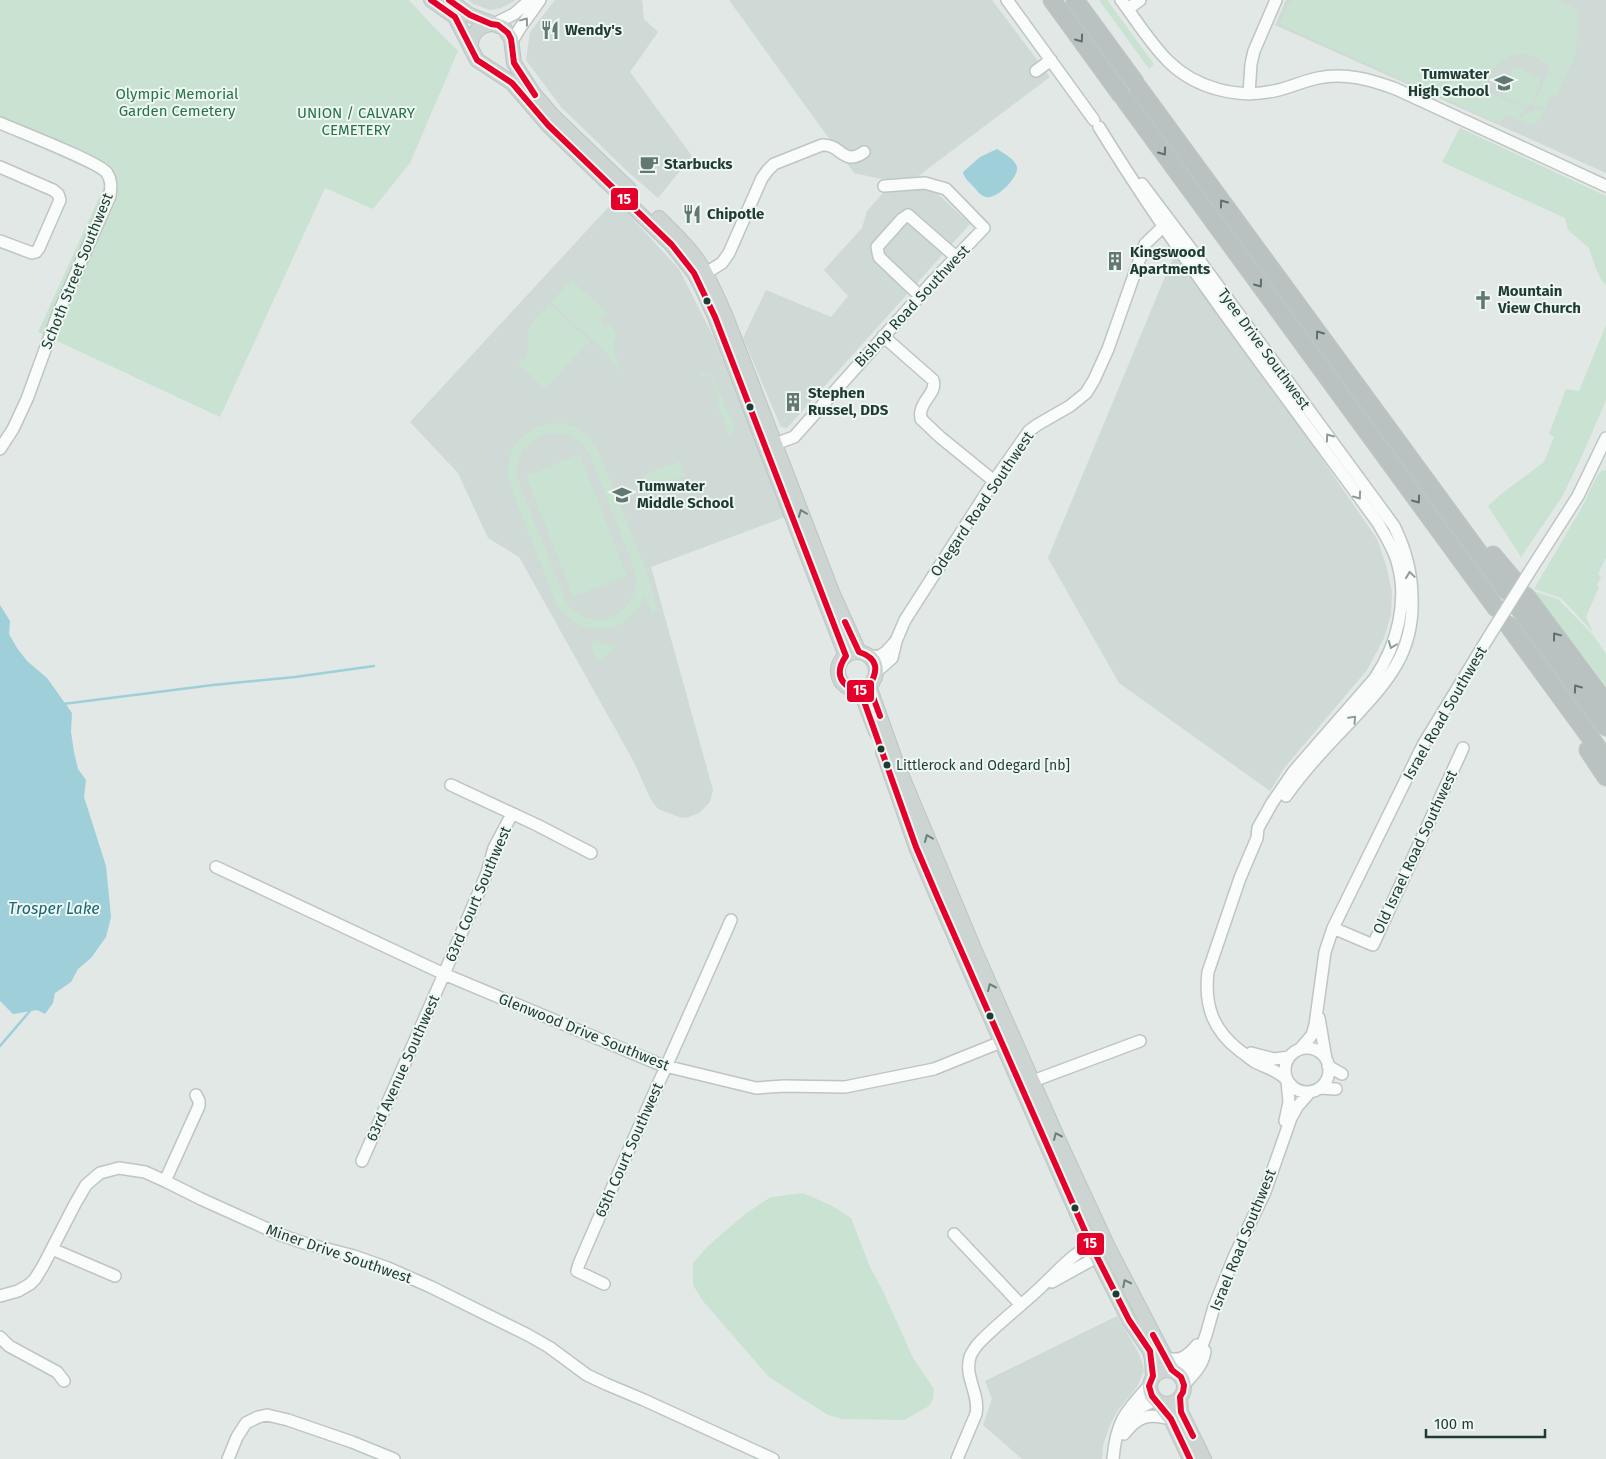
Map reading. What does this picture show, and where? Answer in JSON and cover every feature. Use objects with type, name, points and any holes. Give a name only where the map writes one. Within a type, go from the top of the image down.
[{"type":"highway","points":[[1052,0],[1496,608]]},
{"type":"highway","points":[[1075,0],[1348,373],[1397,429],[1510,586]]},
{"type":"highway","points":[[1606,703],[1523,602],[1606,727]]},
{"type":"highway","points":[[1508,625],[1606,759]]},
{"type":"highway","points":[[1519,640],[1606,777]]},
{"type":"main road","points":[[431,0],[455,18],[472,49]]},
{"type":"main road","points":[[449,0],[470,15],[504,28],[512,44],[514,63],[517,70],[543,105],[679,238],[693,253],[706,273],[728,321],[857,655]]},
{"type":"main road","points":[[493,24],[480,28],[475,32],[471,43],[474,55],[482,63],[512,83],[548,125],[672,245],[694,273],[715,317],[857,655]]},
{"type":"main road","points":[[482,63],[495,65],[502,62],[510,52],[512,44]]},
{"type":"main road","points":[[857,655],[872,659],[876,672],[874,680],[864,688],[848,687],[840,678],[839,666],[857,655]]},
{"type":"main road","points":[[864,688],[916,847],[1091,1244],[1129,1320],[1150,1351],[1152,1359],[1152,1396],[1171,1419],[1190,1459]]},
{"type":"main road","points":[[864,688],[975,951],[1109,1249],[1165,1357],[1174,1371],[1182,1377],[1181,1412],[1204,1459]]},
{"type":"main road","points":[[1151,1381],[1162,1370],[1174,1371]]},
{"type":"main road","points":[[1157,1401],[1163,1404],[1170,1404],[1182,1391]]},
{"type":"street","points":[[493,24],[514,14],[530,0]]},
{"type":"street","points":[[512,44],[520,28],[540,0]]},
{"type":"street","points":[[1007,0],[1094,120]]},
{"type":"street","points":[[1140,0],[1125,5],[1159,51],[1180,71],[1208,86],[1235,93],[1249,94],[1276,91],[1317,78],[1334,76],[1362,78],[1396,89],[1606,186]]},
{"type":"street","points":[[1249,94],[1254,51],[1276,0]]},
{"type":"street","points":[[1036,70],[1052,60]]},
{"type":"street","name":"Schoth Street Southwest","points":[[0,124],[88,160],[106,172],[112,183],[110,196],[58,314],[14,430],[0,449]]},
{"type":"street","name":"Tyee Drive Southwest","points":[[1166,224],[1135,186],[1099,127],[1378,523],[1390,544],[1397,562],[1400,578],[1402,594],[1397,633],[1384,664],[1294,771],[1272,803],[1258,828],[1257,838],[1240,878],[1208,972],[1207,1001],[1222,1035],[1255,1062],[1279,1072],[1287,1080]]},
{"type":"street","points":[[706,273],[722,263],[729,253],[762,178],[774,164],[828,144],[849,157],[856,158],[864,152]]},
{"type":"street","points":[[0,167],[53,190],[58,194],[60,200],[36,252],[32,253],[0,241]]},
{"type":"street","name":"Bishop Road Southwest","points":[[775,444],[794,437],[883,336],[984,228],[946,189],[925,183],[884,186]]},
{"type":"street","points":[[920,296],[878,257],[878,248],[902,219],[908,215],[956,257]]},
{"type":"street","name":"Odegard Road Southwest","points":[[876,672],[892,658],[896,641],[905,620],[994,480],[1032,429],[1070,406],[1086,393],[1108,349],[1144,244],[1166,224]]},
{"type":"street","points":[[883,336],[933,380],[935,384],[921,410],[921,419],[940,437],[994,480]]},
{"type":"street","name":"Israel Road Southwest","points":[[1300,1049],[1312,1035],[1325,952],[1333,928],[1422,745],[1578,496],[1606,438]]},
{"type":"street","points":[[857,655],[878,657],[886,652],[896,641]]},
{"type":"street","name":"Old Israel Road Southwest","points":[[1333,928],[1373,945],[1464,748]]},
{"type":"street","name":"63rd Court Southwest","points":[[451,785],[591,853]]},
{"type":"street","name":"63rd Court Southwest","points":[[444,974],[487,873],[494,848],[512,814]]},
{"type":"street","name":"Glenwood Drive Southwest","points":[[216,866],[444,974],[667,1067],[756,1088],[784,1086],[845,1087],[934,1069],[1002,1042]]},
{"type":"street","name":"65th Court Southwest","points":[[604,1284],[577,1271],[620,1168],[667,1067],[731,920]]},
{"type":"street","name":"63rd Avenue Southwest","points":[[362,1161],[444,974]]},
{"type":"street","name":"Israel Road Southwest","points":[[1318,1004],[1327,1063]]},
{"type":"street","points":[[1033,1081],[1140,1041]]},
{"type":"street","points":[[1336,1089],[1302,1092],[1295,1090],[1287,1080],[1285,1064],[1288,1057],[1294,1052],[1308,1048],[1321,1054],[1327,1063],[1342,1074]]},
{"type":"street","name":"Tyee Drive Southwest","points":[[1240,1050],[1269,1058],[1288,1057]]},
{"type":"street","points":[[1315,1090],[1326,1080],[1327,1063]]},
{"type":"street","name":"Israel Road Southwest","points":[[1281,1145],[1289,1102],[1287,1080]]},
{"type":"street","name":"Israel Road Southwest","points":[[1174,1371],[1188,1366],[1196,1359],[1234,1257],[1264,1192],[1297,1107],[1315,1090]]},
{"type":"street","points":[[166,1180],[199,1106],[196,1095]]},
{"type":"street","name":"Miner Drive Southwest","points":[[0,1296],[18,1292],[30,1284],[40,1272],[86,1185],[100,1172],[118,1168],[145,1172],[166,1180],[201,1199],[281,1235],[354,1256],[388,1268],[430,1287],[528,1334],[587,1375],[773,1459]]},
{"type":"street","points":[[954,1234],[1021,1305]]},
{"type":"street","points":[[957,1459],[977,1408],[975,1393],[969,1376],[968,1365],[970,1355],[976,1346],[1040,1289],[1073,1256],[1091,1244]]},
{"type":"street","points":[[52,1249],[115,1276]]},
{"type":"street","points":[[1040,1289],[1098,1258]]},
{"type":"street","points":[[1165,1357],[1174,1360],[1187,1356],[1206,1335]]},
{"type":"street","name":"Israel Road Southwest","points":[[1182,1391],[1202,1362],[1206,1335]]},
{"type":"street","points":[[0,1337],[9,1346],[57,1372],[64,1382]]},
{"type":"street","points":[[1113,1459],[1115,1440],[1124,1414],[1151,1381]]},
{"type":"street","points":[[1113,1459],[1124,1434],[1126,1424],[1136,1411],[1147,1404],[1157,1401]]},
{"type":"street","points":[[228,1459],[237,1437],[246,1423],[267,1415],[288,1420],[352,1442],[394,1459]]},
{"type":"street","points":[[1124,1434],[1134,1422],[1145,1417],[1161,1416],[1171,1419]]},
{"type":"shaded area","points":[[468,0],[516,0],[501,8],[490,10],[473,4]]},
{"type":"shaded area","points":[[555,0],[642,0],[644,19],[658,32],[630,72],[692,156],[658,198],[561,107],[526,60],[530,32]]},
{"type":"shaded area","points":[[729,0],[992,0],[1050,77],[917,177],[881,179],[854,173]]},
{"type":"shaded area","name":"Tumwater High School","points":[[1286,0],[1606,0],[1606,173],[1275,25]]},
{"type":"shaded area","points":[[926,188],[939,195],[970,224],[787,428],[781,427],[743,338],[766,290],[831,317],[848,296],[824,270],[862,228],[867,211],[883,193]]},
{"type":"shaded area","name":"Tumwater Middle School","points":[[615,200],[679,269],[713,336],[785,517],[651,567],[713,790],[710,802],[699,813],[686,818],[658,809],[651,800],[634,762],[519,557],[488,538],[458,473],[410,422]]},
{"type":"shaded area","points":[[1177,248],[1377,539],[1386,565],[1392,592],[1391,615],[1384,638],[1367,670],[1285,767],[1270,791],[1119,683],[1048,558]]},
{"type":"shaded area","points":[[1117,1316],[1138,1352],[1144,1371],[1137,1387],[1118,1410],[1110,1425],[1103,1445],[1102,1459],[1022,1459],[983,1425],[992,1399],[985,1381]]},
{"type":"green space","name":"Olympic Memorial Garden Cemetery","points":[[0,0],[409,0],[458,51],[410,163],[373,209],[325,188],[220,417],[38,332],[108,178],[0,129]]},
{"type":"green space","points":[[1099,0],[1107,0],[1154,64],[1149,69]]},
{"type":"green space","name":"Tumwater High School","points":[[1291,0],[1557,0],[1579,10],[1576,53],[1557,97],[1551,95],[1539,121],[1530,125],[1505,114],[1500,124],[1279,24],[1287,10]],"holes":[[[1517,54],[1527,54],[1535,57],[1543,61],[1550,68],[1533,105],[1534,107],[1543,106],[1542,110],[1535,108],[1522,116],[1523,118],[1519,116],[1526,108],[1490,93],[1488,86],[1488,79],[1494,68],[1505,59]]]},
{"type":"green space","points":[[1517,67],[1538,77],[1541,83],[1532,104],[1526,106],[1505,97],[1503,90],[1513,69]]},
{"type":"green space","points":[[1460,128],[1606,196],[1606,285],[1596,269],[1589,248],[1568,230],[1565,218],[1442,162]]},
{"type":"green space","points":[[571,280],[608,313],[609,315],[601,319],[604,326],[612,323],[617,336],[613,346],[620,371],[606,353],[551,302]]},
{"type":"green space","points":[[549,304],[590,341],[544,390],[532,376],[518,365],[527,354],[530,326]]},
{"type":"green space","points":[[1606,325],[1606,400],[1562,497],[1521,557],[1488,506],[1544,462],[1554,437],[1549,434],[1566,389],[1579,391]]},
{"type":"green space","points":[[707,372],[711,374],[736,428],[733,429],[734,432],[730,438],[715,399],[719,398],[710,374],[701,377],[700,374]]},
{"type":"green space","points":[[559,423],[577,428],[590,438],[597,448],[645,567],[658,610],[652,614],[645,596],[628,619],[616,626],[604,629],[591,629],[579,625],[567,617],[557,606],[511,488],[508,475],[508,463],[511,452],[517,442],[525,434],[546,424]],"holes":[[[560,434],[574,438],[589,453],[635,571],[635,586],[631,599],[624,609],[614,616],[590,619],[578,613],[567,603],[518,480],[517,471],[521,455],[531,442],[546,435]]]},
{"type":"green space","points":[[580,454],[627,576],[573,597],[526,476]]},
{"type":"green space","points":[[680,461],[685,476],[648,489],[643,475]]},
{"type":"green space","points":[[1606,470],[1606,558],[1598,574],[1601,577],[1597,585],[1599,587],[1586,617],[1593,632],[1561,598],[1534,589],[1582,507],[1596,478],[1601,471]]},
{"type":"green space","points":[[1533,591],[1558,599],[1594,636],[1606,654],[1606,686]]},
{"type":"green space","points":[[592,640],[615,644],[616,647],[600,662],[593,652]]},
{"type":"green space","points":[[803,1193],[832,1206],[851,1218],[870,1267],[883,1291],[913,1358],[934,1389],[933,1399],[929,1406],[904,1420],[843,1419],[828,1415],[769,1377],[703,1301],[693,1285],[693,1263],[708,1246],[745,1214],[771,1197]]},
{"type":"water","points":[[997,149],[1014,161],[1017,171],[1011,182],[996,195],[991,197],[982,196],[963,172],[980,157]]},
{"type":"water","name":"Trosper Lake","points":[[0,605],[10,621],[9,634],[17,648],[27,661],[47,678],[72,713],[71,732],[74,752],[78,769],[86,780],[84,797],[106,866],[111,917],[106,937],[91,958],[78,969],[71,982],[55,993],[53,1003],[45,1014],[37,1010],[13,1014],[0,1001]]},
{"type":"waterway","points":[[63,704],[374,666]]},
{"type":"waterway","points":[[0,1046],[30,1011],[29,1009]]},
{"type":"transit line","name":"15","points":[[431,0],[455,17],[477,60],[512,83],[548,125],[672,245],[694,273],[715,317],[846,656],[840,668],[841,678],[848,686],[860,690],[916,847],[937,896],[1091,1245],[1129,1320],[1150,1351],[1153,1376],[1149,1386],[1152,1396],[1171,1419],[1190,1459]]},
{"type":"transit line","name":"15","points":[[449,0],[470,15],[498,25],[508,33],[511,39],[514,63],[535,95]]},
{"type":"transit line","name":"15","points":[[845,622],[859,652],[870,658],[875,665],[874,675],[869,686],[880,716]]},
{"type":"transit line","name":"15","points":[[1153,1335],[1172,1370],[1181,1377],[1184,1385],[1180,1397],[1181,1412],[1193,1436]]},
{"type":"place","name":"Wendy's","points":[[550,30]]},
{"type":"place","name":"Tumwater High School","points":[[1504,83]]},
{"type":"place","name":"Starbucks","points":[[649,164]]},
{"type":"place","name":"Chipotle","points":[[692,214]]},
{"type":"place","name":"Kingswood Apartments","points":[[1115,261]]},
{"type":"place","name":"Mountain View Church","points":[[1483,300]]},
{"type":"place","name":"Stephen Russel, DDS","points":[[793,402]]},
{"type":"place","name":"Tumwater Middle School","points":[[622,495]]},
{"type":"place","name":"Littlerock and Odegard [nb]","points":[[887,765]]},
{"type":"park label","name":"UNION / CALVARY CEMETERY","points":[[356,122]]}]
